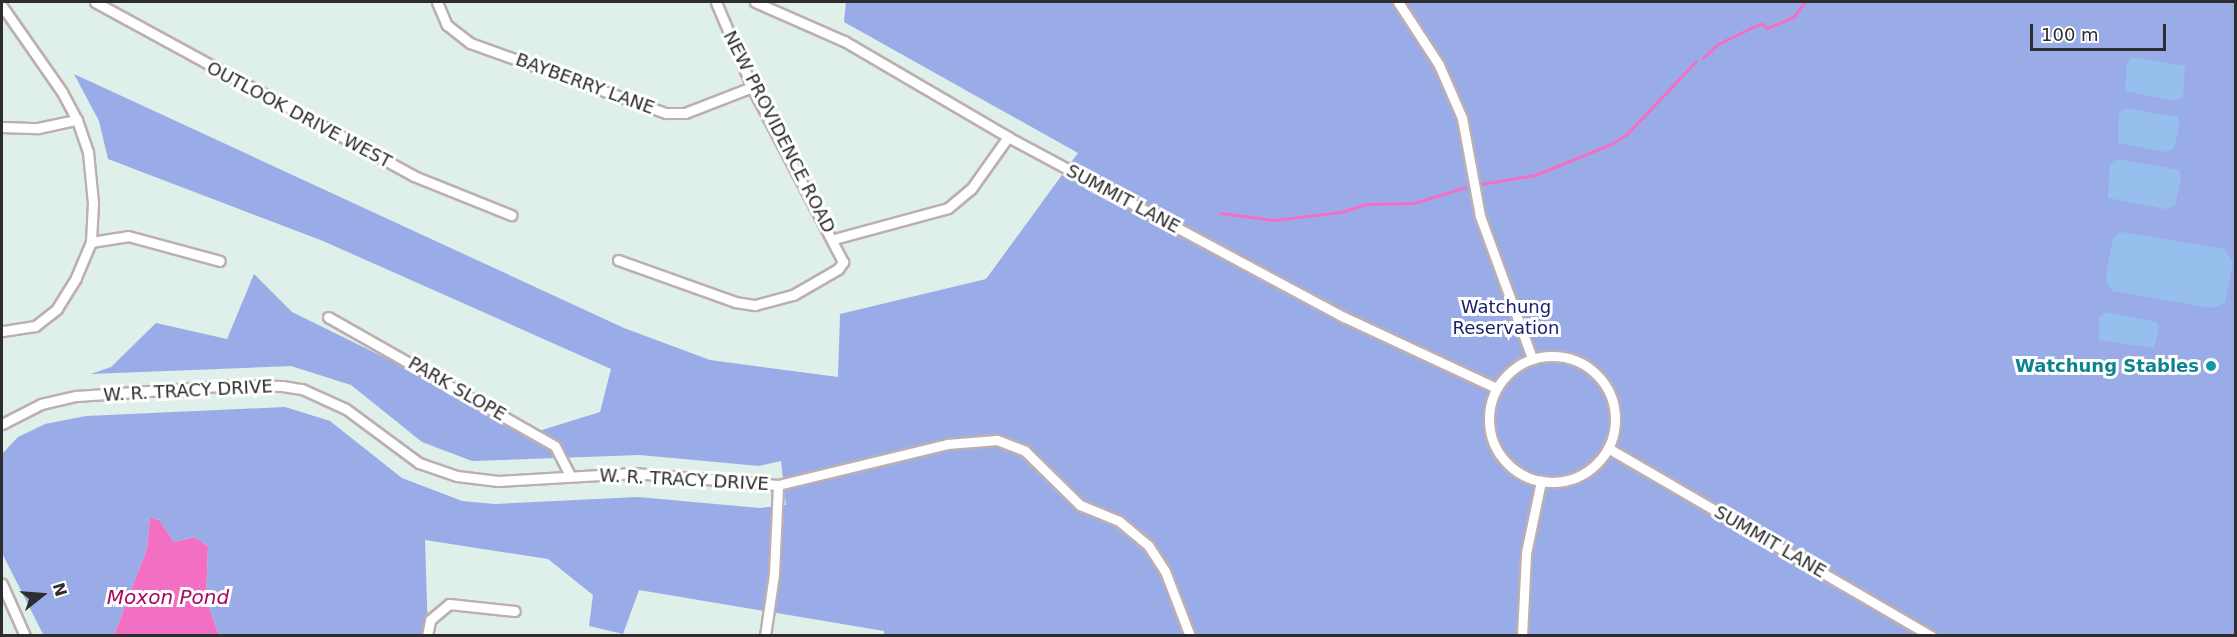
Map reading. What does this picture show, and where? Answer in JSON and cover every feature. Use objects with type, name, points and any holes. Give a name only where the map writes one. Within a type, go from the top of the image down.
[{"type":"street","name":"OUTLOOK DRIVE WEST","points":[[95,2],[414,176],[511,215]]},
{"type":"street","name":"BAYBERRY LANE","points":[[436,2],[447,25],[470,43],[666,113],[685,113],[752,87]]},
{"type":"street","name":"NEW PROVIDENCE ROAD","points":[[618,260],[735,302],[755,305],[793,295],[838,269],[843,262],[834,239],[752,87],[716,2]]},
{"type":"street","name":"SUMMIT LANE","points":[[755,2],[844,41],[1008,137],[1344,317],[1496,388]]},
{"type":"street","points":[[1398,2],[1439,65],[1462,118],[1483,224],[1532,358]]},
{"type":"street","points":[[2,6],[62,92],[77,120],[91,170],[91,242],[76,278],[51,315],[27,329],[2,331]]},
{"type":"street","points":[[2,127],[38,128],[77,120]]},
{"type":"street","points":[[834,239],[948,208],[971,189],[1008,137]]},
{"type":"street","points":[[91,242],[128,236],[220,261]]},
{"type":"street","name":"PARK SLOPE","points":[[328,317],[555,446],[570,476]]},
{"type":"street","points":[[1553,355],[1574,359],[1592,370],[1606,386],[1614,406],[1615,427],[1608,448],[1596,464],[1580,476],[1561,482],[1541,481],[1514,469],[1495,446],[1489,417],[1496,388],[1505,375],[1532,358],[1553,355]]},
{"type":"street","name":"W. R. TRACY DRIVE","points":[[2,424],[41,404],[76,396],[234,385],[282,386],[314,393],[346,409],[408,456],[446,473],[498,481],[634,473],[777,485],[947,444],[980,440],[1007,442],[1035,459],[1080,505],[1119,520],[1148,545],[1166,571],[1190,636]]},
{"type":"street","name":"SUMMIT LANE","points":[[1608,448],[1931,636]]},
{"type":"street","points":[[1522,636],[1526,553],[1541,481]]},
{"type":"street","points":[[765,636],[774,574],[777,485]]},
{"type":"street","points":[[2,584],[25,636]]},
{"type":"street","points":[[427,636],[430,620],[449,604],[514,611]]},
{"type":"green space","name":"Watchung Reservation","points":[[846,2],[2235,2],[2235,635],[884,636],[884,631],[639,590],[623,634],[589,626],[593,595],[548,559],[425,540],[428,635],[219,635],[206,599],[208,546],[194,537],[174,542],[159,520],[150,517],[147,549],[114,635],[44,636],[2,553],[2,454],[18,437],[45,424],[86,416],[285,407],[330,421],[402,478],[462,501],[495,504],[638,497],[760,508],[786,505],[781,461],[759,466],[640,455],[472,461],[422,442],[351,385],[291,366],[91,374],[111,367],[156,323],[227,339],[254,274],[292,312],[461,395],[529,434],[600,412],[611,369],[323,241],[108,159],[99,121],[74,74],[624,328],[710,360],[838,377],[840,314],[986,279],[1078,153],[844,22]]},
{"type":"shaded area","points":[[2132,57],[2185,66],[2183,98],[2174,101],[2125,91],[2127,63]]},
{"type":"shaded area","points":[[2125,108],[2177,117],[2180,124],[2174,148],[2164,152],[2118,143],[2119,114]]},
{"type":"shaded area","points":[[2117,159],[2179,170],[2181,178],[2175,206],[2165,209],[2108,198],[2110,165]]},
{"type":"shaded area","points":[[2122,232],[2225,249],[2233,262],[2225,303],[2211,308],[2113,291],[2106,282],[2107,268],[2113,238]]},
{"type":"shaded area","points":[[2105,312],[2157,322],[2159,327],[2154,348],[2099,340],[2099,318]]},
{"type":"water","name":"Moxon Pond","points":[[150,517],[159,520],[174,542],[194,537],[208,546],[206,599],[219,635],[114,635],[147,549]]},
{"type":"waterway","points":[[1703,58],[1718,44],[1757,25],[1762,24],[1768,28],[1793,17],[1805,2]]},
{"type":"waterway","points":[[1481,184],[1535,175],[1611,144],[1627,134],[1696,61]]},
{"type":"waterway","points":[[1220,213],[1274,220],[1341,212],[1366,204],[1414,203],[1466,187]]},
{"type":"place","name":"Watchung Stables","points":[[2211,366]]}]
